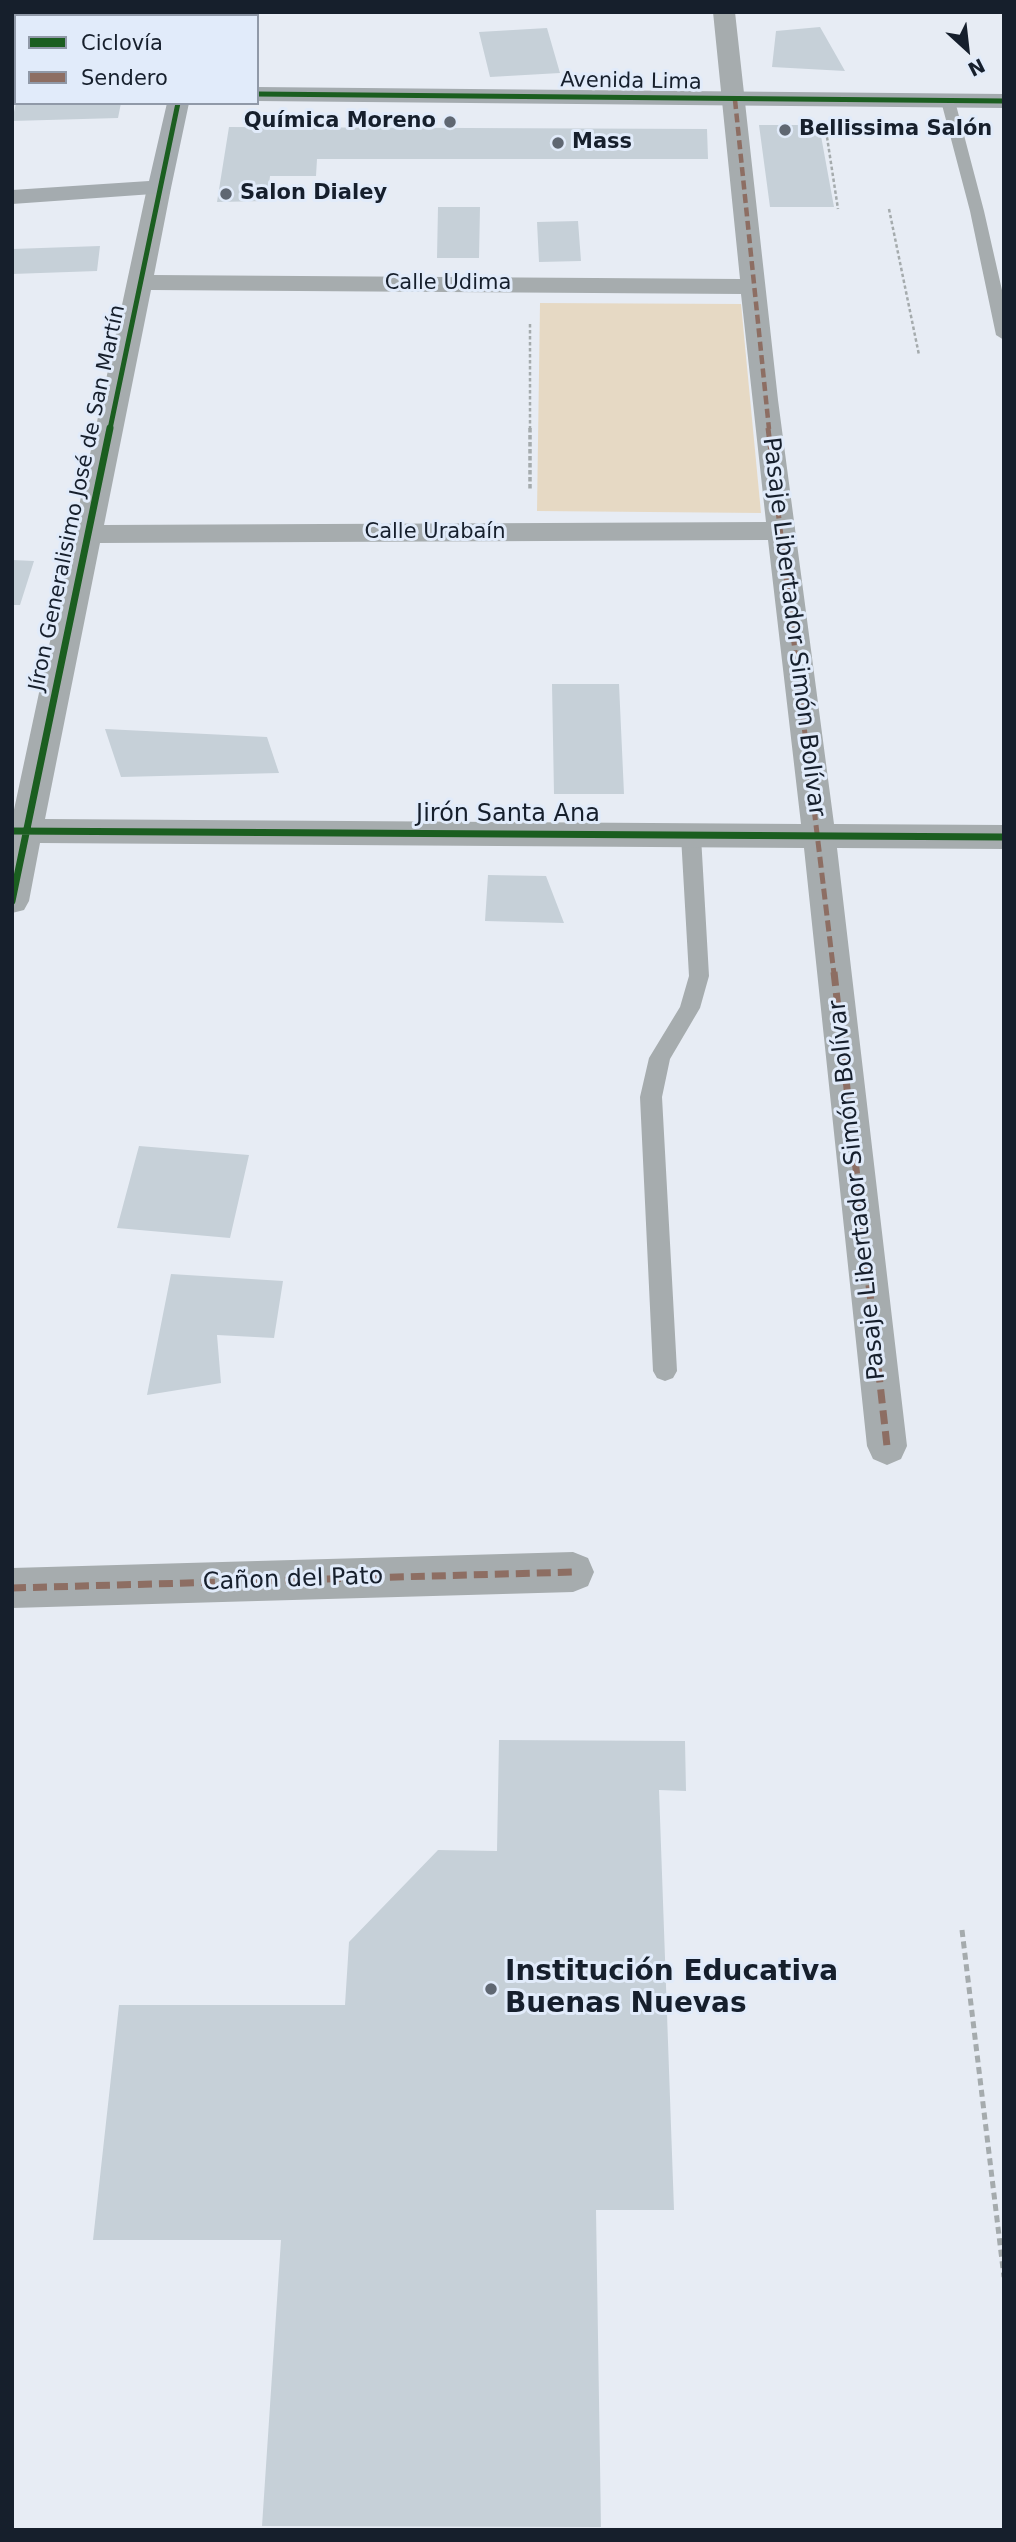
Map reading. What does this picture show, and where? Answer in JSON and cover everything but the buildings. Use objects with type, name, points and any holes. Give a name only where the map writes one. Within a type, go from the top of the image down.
[{"type":"street","name":"Pasaje Libertador Simón Bolívar","points":[[724,12],[765,400],[819,836],[887,1446]]},
{"type":"street","name":"Avenida Lima","points":[[259,94],[1004,101]]},
{"type":"street","name":"Jíron Generalisimo José de San Martín","points":[[12,901],[20,831],[89,534],[178,105]]},
{"type":"street","points":[[12,197],[159,188]]},
{"type":"street","name":"Calle Udima","points":[[141,282],[755,286]]},
{"type":"street","name":"Calle Urabaín","points":[[89,534],[782,531]]},
{"type":"street","name":"Jirón Santa Ana","points":[[20,831],[1004,837]]},
{"type":"street","name":"Cañon del Pato","points":[[12,1588],[573,1572]]},
{"type":"lane","points":[[948,101],[977,211],[1004,335]]},
{"type":"lane","points":[[665,1371],[651,1097],[660,1058],[690,1008],[699,976],[691,836]]},
{"type":"path","points":[[821,100],[838,209]]},
{"type":"path","points":[[889,209],[919,355]]},
{"type":"path","points":[[530,285],[530,532]]},
{"type":"path","points":[[962,1930],[1004,2277]]},
{"type":"shaded area","points":[[540,303],[741,304],[761,513],[537,511]]},
{"type":"marked path","points":[[735,100],[765,400],[819,836],[887,1446]]},
{"type":"marked path","points":[[12,1588],[573,1572]]},
{"type":"cycle path","points":[[259,94],[1004,101]]},
{"type":"cycle path","points":[[12,901],[178,105]]},
{"type":"cycle path","points":[[12,831],[1004,837]]},
{"type":"place","name":"Química Moreno","points":[[450,122]]},
{"type":"place","name":"Bellissima Salón","points":[[785,130]]},
{"type":"place","name":"Mass","points":[[558,143]]},
{"type":"place","name":"Salon Dialey","points":[[226,194]]},
{"type":"place","name":"Institución Educativa Buenas Nuevas","points":[[491,1989]]}]
